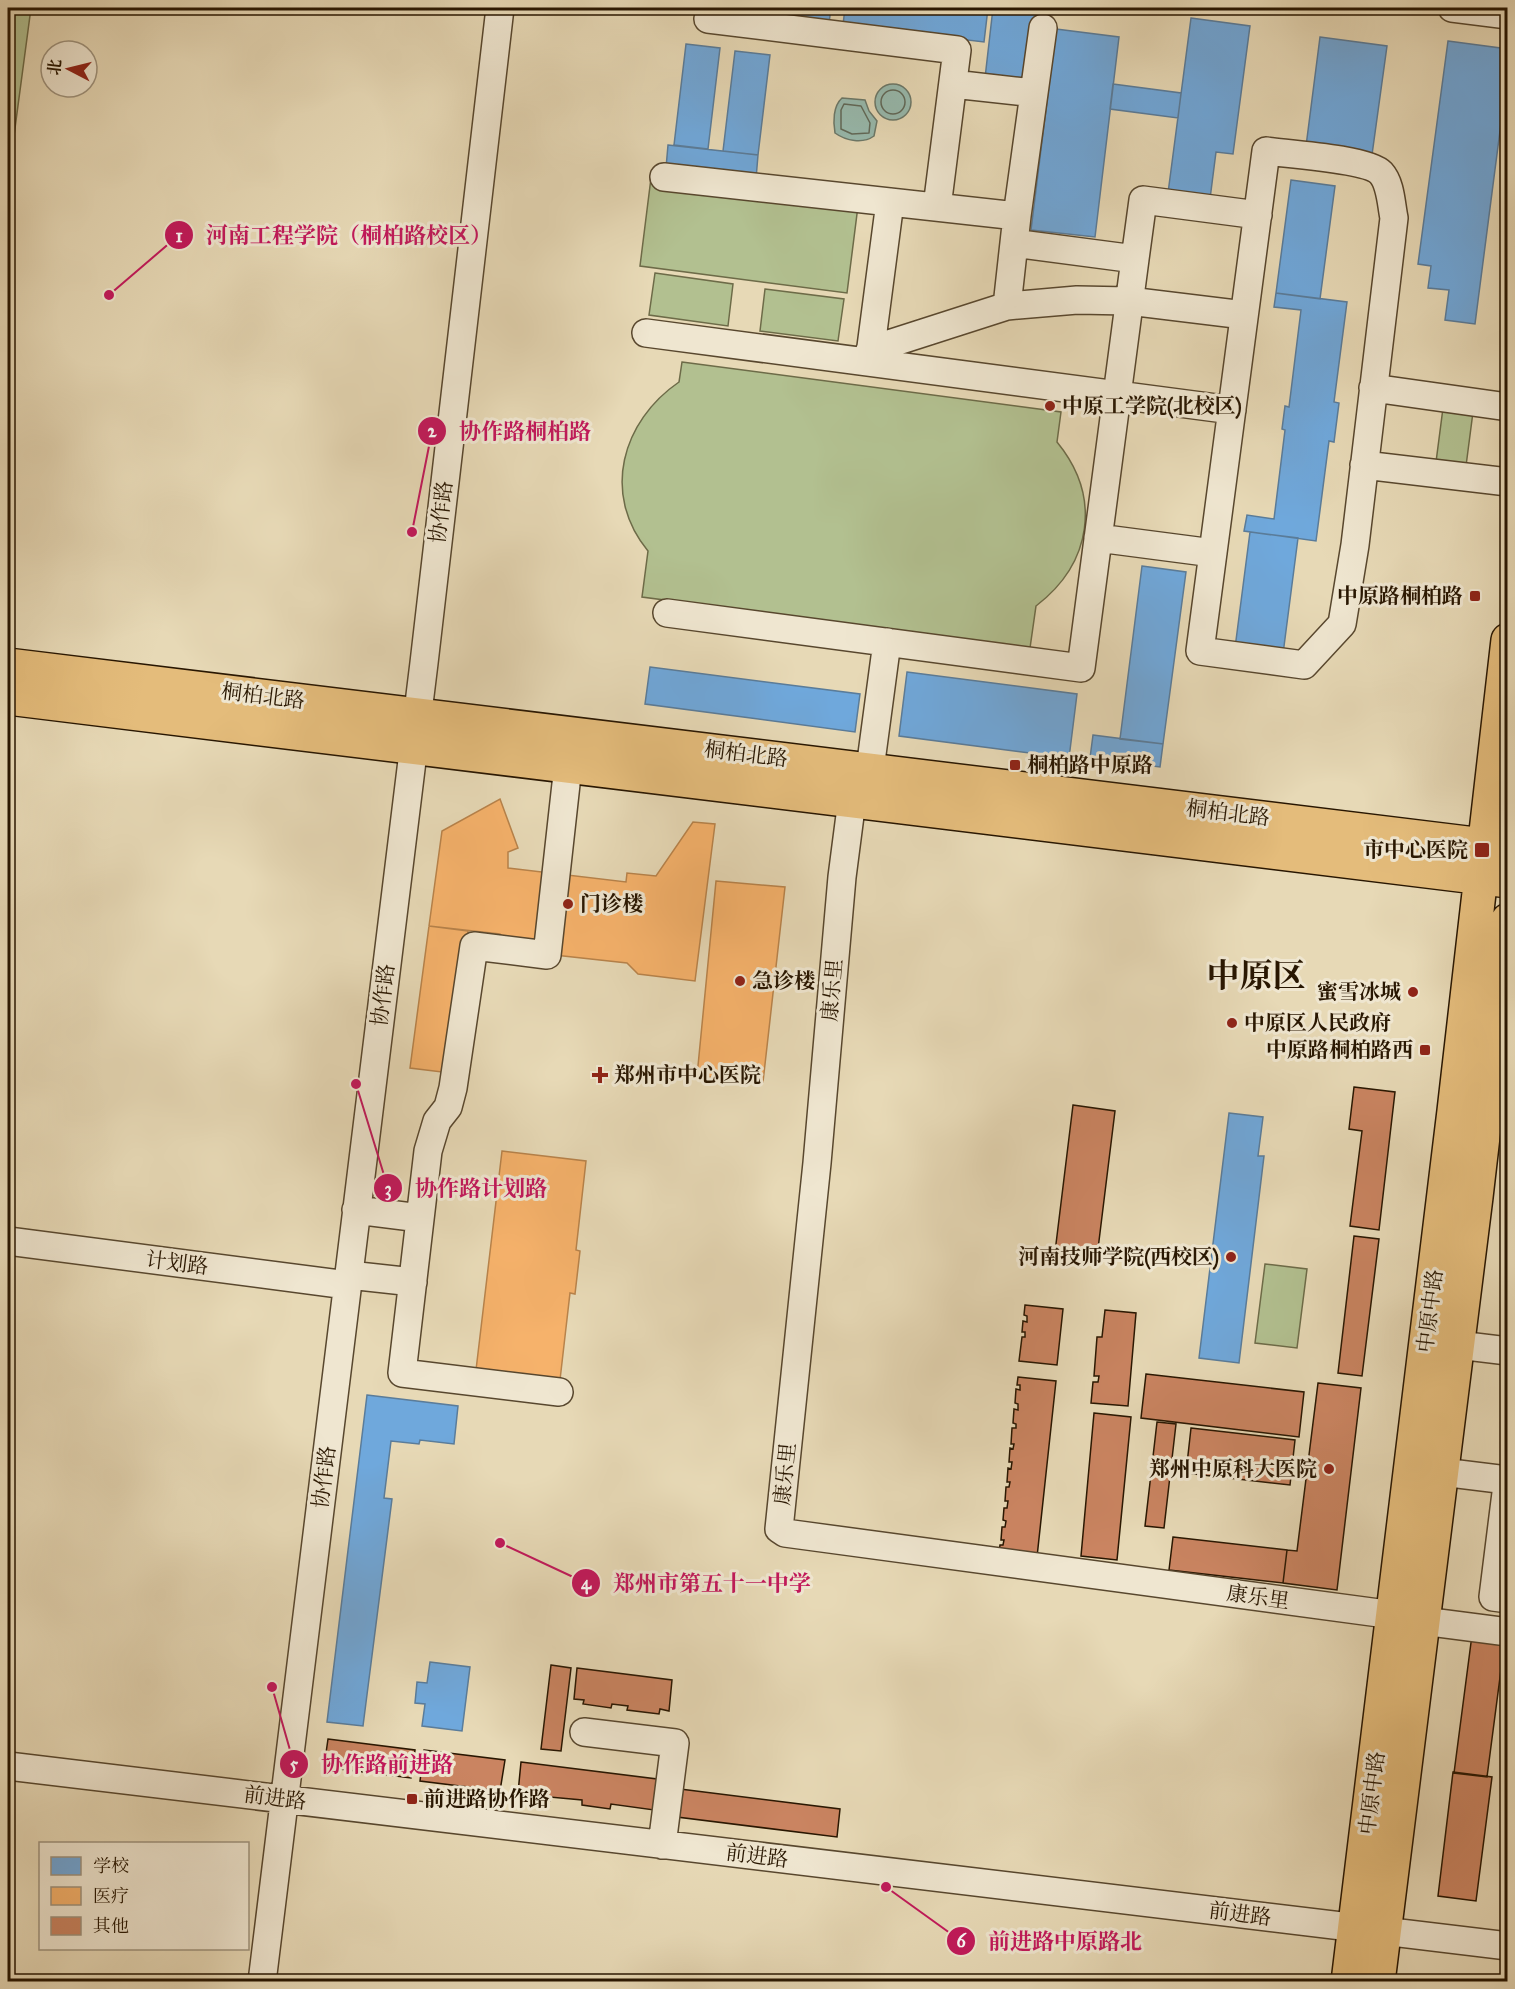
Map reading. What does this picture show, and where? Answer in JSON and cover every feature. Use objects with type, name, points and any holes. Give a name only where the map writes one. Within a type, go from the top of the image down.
[{"type":"main road","name":"中原中路","points":[[1348,1982],[1370,1930],[1409,1618],[1494,879],[1508,640]]},
{"type":"main road","name":"桐柏北路","points":[[8,665],[1496,846]]},
{"type":"main road","name":"桐柏北路","points":[[8,698],[1494,879]]},
{"type":"main road","name":"中原中路","points":[[1409,1618],[1442,1472],[1508,920]]},
{"type":"main road","name":"中原中路","points":[[1370,1930],[1378,1982]]},
{"type":"street","name":"协作路","points":[[262,1982],[417,714],[500,8]]},
{"type":"street","points":[[1452,8],[1508,15]]},
{"type":"street","points":[[708,19],[957,50],[937,207]]},
{"type":"street","points":[[1007,306],[1043,28]]},
{"type":"street","points":[[953,84],[1034,93]]},
{"type":"street","points":[[1266,151],[1355,162],[1381,173],[1388,189],[1394,218],[1355,545],[1342,624],[1304,665],[1200,651],[1258,215],[1266,151]]},
{"type":"street","points":[[664,177],[1017,216]]},
{"type":"street","points":[[667,613],[1081,668],[1143,200],[1258,215]]},
{"type":"street","points":[[870,356],[890,202]]},
{"type":"street","points":[[1014,243],[1135,259]]},
{"type":"street","points":[[870,356],[1007,306],[1077,300],[1129,301],[1244,315]]},
{"type":"street","points":[[646,333],[870,356],[1117,395],[1232,410]]},
{"type":"street","points":[[1373,388],[1508,407]]},
{"type":"street","points":[[1364,465],[1508,482]]},
{"type":"street","points":[[1098,538],[1213,553]]},
{"type":"street","points":[[870,769],[887,642]]},
{"type":"street","points":[[558,1392],[402,1373],[428,1151],[437,1121],[448,1107],[453,1088],[474,946],[547,955],[568,766]]},
{"type":"street","name":"康乐里","points":[[852,800],[842,877],[817,1163],[779,1528],[785,1533],[797,1535],[1409,1618]]},
{"type":"street","points":[[356,1210],[420,1218]]},
{"type":"street","name":"计划路","points":[[8,1240],[348,1280],[412,1282]]},
{"type":"street","points":[[1458,1345],[1508,1351]]},
{"type":"street","points":[[1442,1472],[1507,1478],[1493,1597],[1508,1599]]},
{"type":"street","points":[[1409,1618],[1508,1632]]},
{"type":"street","points":[[584,1732],[675,1743],[662,1845]]},
{"type":"street","name":"前进路","points":[[8,1766],[1508,1946]]},
{"type":"green space","points":[[8,8],[31,8],[11,158],[8,157]]},
{"type":"green space","points":[[651,178],[858,206],[847,293],[640,266]]},
{"type":"green space","points":[[655,273],[733,284],[728,326],[649,315]]},
{"type":"green space","points":[[765,289],[844,299],[838,341],[760,331]]},
{"type":"green space","points":[[682,362],[1061,412],[1057,442],[1071,463],[1081,485],[1085,507],[1084,528],[1079,550],[1069,570],[1055,589],[1036,606],[1030,648],[642,597],[648,551],[634,529],[625,506],[622,483],[624,460],[632,438],[644,417],[659,398],[679,382]]},
{"type":"green space","points":[[1443,408],[1473,412],[1466,466],[1436,462]]},
{"type":"green space","points":[[1265,1264],[1307,1269],[1297,1348],[1255,1343]]},
{"type":"water","points":[[893,84],[906,89],[911,102],[906,115],[893,120],[880,115],[875,102],[880,89]]},
{"type":"water","points":[[842,98],[865,100],[869,111],[877,121],[874,136],[865,140],[854,140],[835,133],[835,110]]},
{"type":"building: 学校","points":[[699,8],[831,8],[829,23]]},
{"type":"building: 学校","points":[[845,8],[988,8],[984,42],[843,25]]},
{"type":"building: 学校","points":[[993,8],[1039,10],[1030,83],[985,78]]},
{"type":"building: 学校","points":[[1191,18],[1250,26],[1233,154],[1216,152],[1210,199],[1168,193]]},
{"type":"building: 学校","points":[[1056,29],[1119,37],[1095,237],[1031,230]]},
{"type":"building: 学校","points":[[1320,37],[1387,46],[1371,162],[1305,154]]},
{"type":"building: 学校","points":[[1448,41],[1508,49],[1508,95],[1504,100],[1475,324],[1445,320],[1449,290],[1428,288],[1431,266],[1418,264]]},
{"type":"building: 学校","points":[[686,44],[720,48],[708,149],[674,145]]},
{"type":"building: 学校","points":[[735,51],[770,55],[758,155],[723,151]]},
{"type":"building: 学校","points":[[1113,84],[1181,93],[1178,118],[1110,109]]},
{"type":"building: 学校","points":[[668,145],[758,155],[756,179],[666,168]]},
{"type":"building: 学校","points":[[1291,180],[1335,186],[1320,299],[1276,293]]},
{"type":"building: 学校","points":[[1276,293],[1347,302],[1334,402],[1339,403],[1334,442],[1329,441],[1316,541],[1244,531],[1247,515],[1274,519],[1285,430],[1282,429],[1285,406],[1289,407],[1301,310],[1274,307]]},
{"type":"building: 学校","points":[[1250,532],[1298,538],[1283,654],[1235,648]]},
{"type":"building: 学校","points":[[1142,566],[1186,572],[1163,744],[1120,739]]},
{"type":"building: 学校","points":[[650,667],[860,694],[855,732],[645,704]]},
{"type":"building: 学校","points":[[907,672],[1077,694],[1069,758],[899,736]]},
{"type":"building: 学校","points":[[1093,735],[1163,744],[1160,767],[1090,758]]},
{"type":"building: 学校","name":"河南技师学院(西校区)","points":[[1229,1113],[1263,1117],[1258,1156],[1264,1156],[1239,1363],[1199,1358]]},
{"type":"building: 学校","points":[[367,1395],[458,1406],[454,1444],[420,1440],[419,1444],[391,1441],[384,1498],[392,1499],[363,1726],[327,1722]]},
{"type":"building: 学校","points":[[430,1662],[470,1667],[462,1731],[422,1726],[425,1704],[415,1703],[417,1682],[427,1683]]},
{"type":"building: 医疗","name":"门诊楼","points":[[500,799],[518,848],[508,852],[508,868],[626,882],[627,873],[656,876],[693,822],[715,824],[695,981],[638,974],[627,963],[518,951],[500,934],[429,926],[442,831]]},
{"type":"building: 医疗","name":"急诊楼","points":[[716,881],[785,887],[763,1082],[697,1076]]},
{"type":"building: 医疗","points":[[429,926],[468,931],[450,1073],[410,1068]]},
{"type":"building: 医疗","points":[[502,1151],[586,1161],[576,1250],[580,1251],[575,1294],[570,1293],[560,1380],[476,1370]]},
{"type":"building: 其他","points":[[1354,1087],[1395,1092],[1379,1230],[1350,1226],[1362,1131],[1349,1129]]},
{"type":"building: 其他","points":[[1073,1105],[1115,1111],[1097,1257],[1055,1252]]},
{"type":"building: 其他","points":[[1354,1236],[1379,1239],[1362,1376],[1338,1373]]},
{"type":"building: 其他","points":[[1025,1305],[1063,1309],[1057,1365],[1019,1361],[1022,1337],[1025,1337],[1025,1332],[1022,1332],[1023,1321],[1027,1322],[1027,1316],[1024,1315]]},
{"type":"building: 其他","points":[[1105,1310],[1136,1313],[1128,1406],[1091,1403],[1093,1382],[1098,1382],[1099,1376],[1094,1376],[1097,1337],[1102,1337]]},
{"type":"building: 其他","points":[[1146,1374],[1304,1392],[1299,1437],[1141,1418]]},
{"type":"building: 其他","points":[[1018,1377],[1056,1381],[1037,1557],[999,1553],[1000,1545],[1003,1545],[1004,1540],[1001,1540],[1002,1527],[1005,1527],[1006,1521],[1003,1520],[1004,1508],[1007,1508],[1008,1501],[1005,1501],[1006,1487],[1009,1487],[1010,1482],[1007,1482],[1008,1468],[1011,1469],[1012,1462],[1009,1462],[1010,1448],[1013,1449],[1014,1444],[1011,1444],[1012,1428],[1016,1428],[1016,1424],[1013,1423],[1014,1409],[1018,1410],[1018,1404],[1015,1403],[1016,1389],[1020,1390],[1020,1385],[1017,1385]]},
{"type":"building: 其他","name":"郑州中原科大医院","points":[[1318,1383],[1361,1388],[1337,1590],[1283,1583],[1287,1550],[1297,1551]]},
{"type":"building: 其他","points":[[1094,1413],[1131,1417],[1117,1560],[1081,1556]]},
{"type":"building: 其他","points":[[1157,1422],[1176,1424],[1164,1528],[1145,1526]]},
{"type":"building: 其他","points":[[1191,1428],[1295,1440],[1290,1485],[1186,1473]]},
{"type":"building: 其他","points":[[1173,1537],[1287,1550],[1283,1583],[1169,1570]]},
{"type":"building: 其他","points":[[1472,1635],[1505,1639],[1487,1777],[1454,1773]]},
{"type":"building: 其他","points":[[551,1665],[571,1668],[561,1751],[541,1749]]},
{"type":"building: 其他","points":[[577,1668],[672,1680],[669,1711],[660,1709],[659,1714],[627,1710],[628,1706],[612,1704],[611,1708],[583,1704],[584,1700],[574,1699]]},
{"type":"building: 其他","points":[[328,1739],[415,1750],[411,1778],[324,1767]]},
{"type":"building: 其他","points":[[424,1750],[505,1760],[500,1791],[420,1781]]},
{"type":"building: 其他","points":[[521,1762],[657,1779],[654,1810],[611,1804],[610,1809],[582,1805],[582,1800],[550,1797],[550,1801],[529,1798],[530,1794],[518,1793]]},
{"type":"building: 其他","points":[[1453,1772],[1492,1777],[1476,1901],[1438,1896]]},
{"type":"building: 其他","points":[[680,1789],[840,1809],[837,1837],[677,1817]]},
{"type":"place","name":"河南工程学院（桐柏路校区）","points":[[109,295]]},
{"type":"place","name":"中原工学院(北校区)","points":[[1050,406]]},
{"type":"place","name":"协作路桐柏路","points":[[412,532]]},
{"type":"place","name":"中原路桐柏路","points":[[1475,596]]},
{"type":"place","name":"桐柏路中原路","points":[[1015,765]]},
{"type":"place","name":"市中心医院","points":[[1482,850]]},
{"type":"place","name":"门诊楼","points":[[568,904]]},
{"type":"place","name":"急诊楼","points":[[740,981]]},
{"type":"place","name":"蜜雪冰城","points":[[1413,992]]},
{"type":"place","name":"中原区人民政府","points":[[1232,1023]]},
{"type":"place","name":"中原路桐柏路西","points":[[1425,1050]]},
{"type":"place","name":"郑州市中心医院","points":[[600,1075]]},
{"type":"place","name":"协作路计划路","points":[[356,1084]]},
{"type":"place","name":"河南技师学院(西校区)","points":[[1231,1257]]},
{"type":"place","name":"郑州中原科大医院","points":[[1329,1469]]},
{"type":"place","name":"郑州市第五十一中学","points":[[500,1543]]},
{"type":"place","name":"协作路前进路","points":[[272,1687]]},
{"type":"place","name":"前进路协作路","points":[[412,1799]]},
{"type":"place","name":"前进路中原路北","points":[[886,1887]]},
{"type":"district","name":"中原区","points":[[1256,976]]}]
